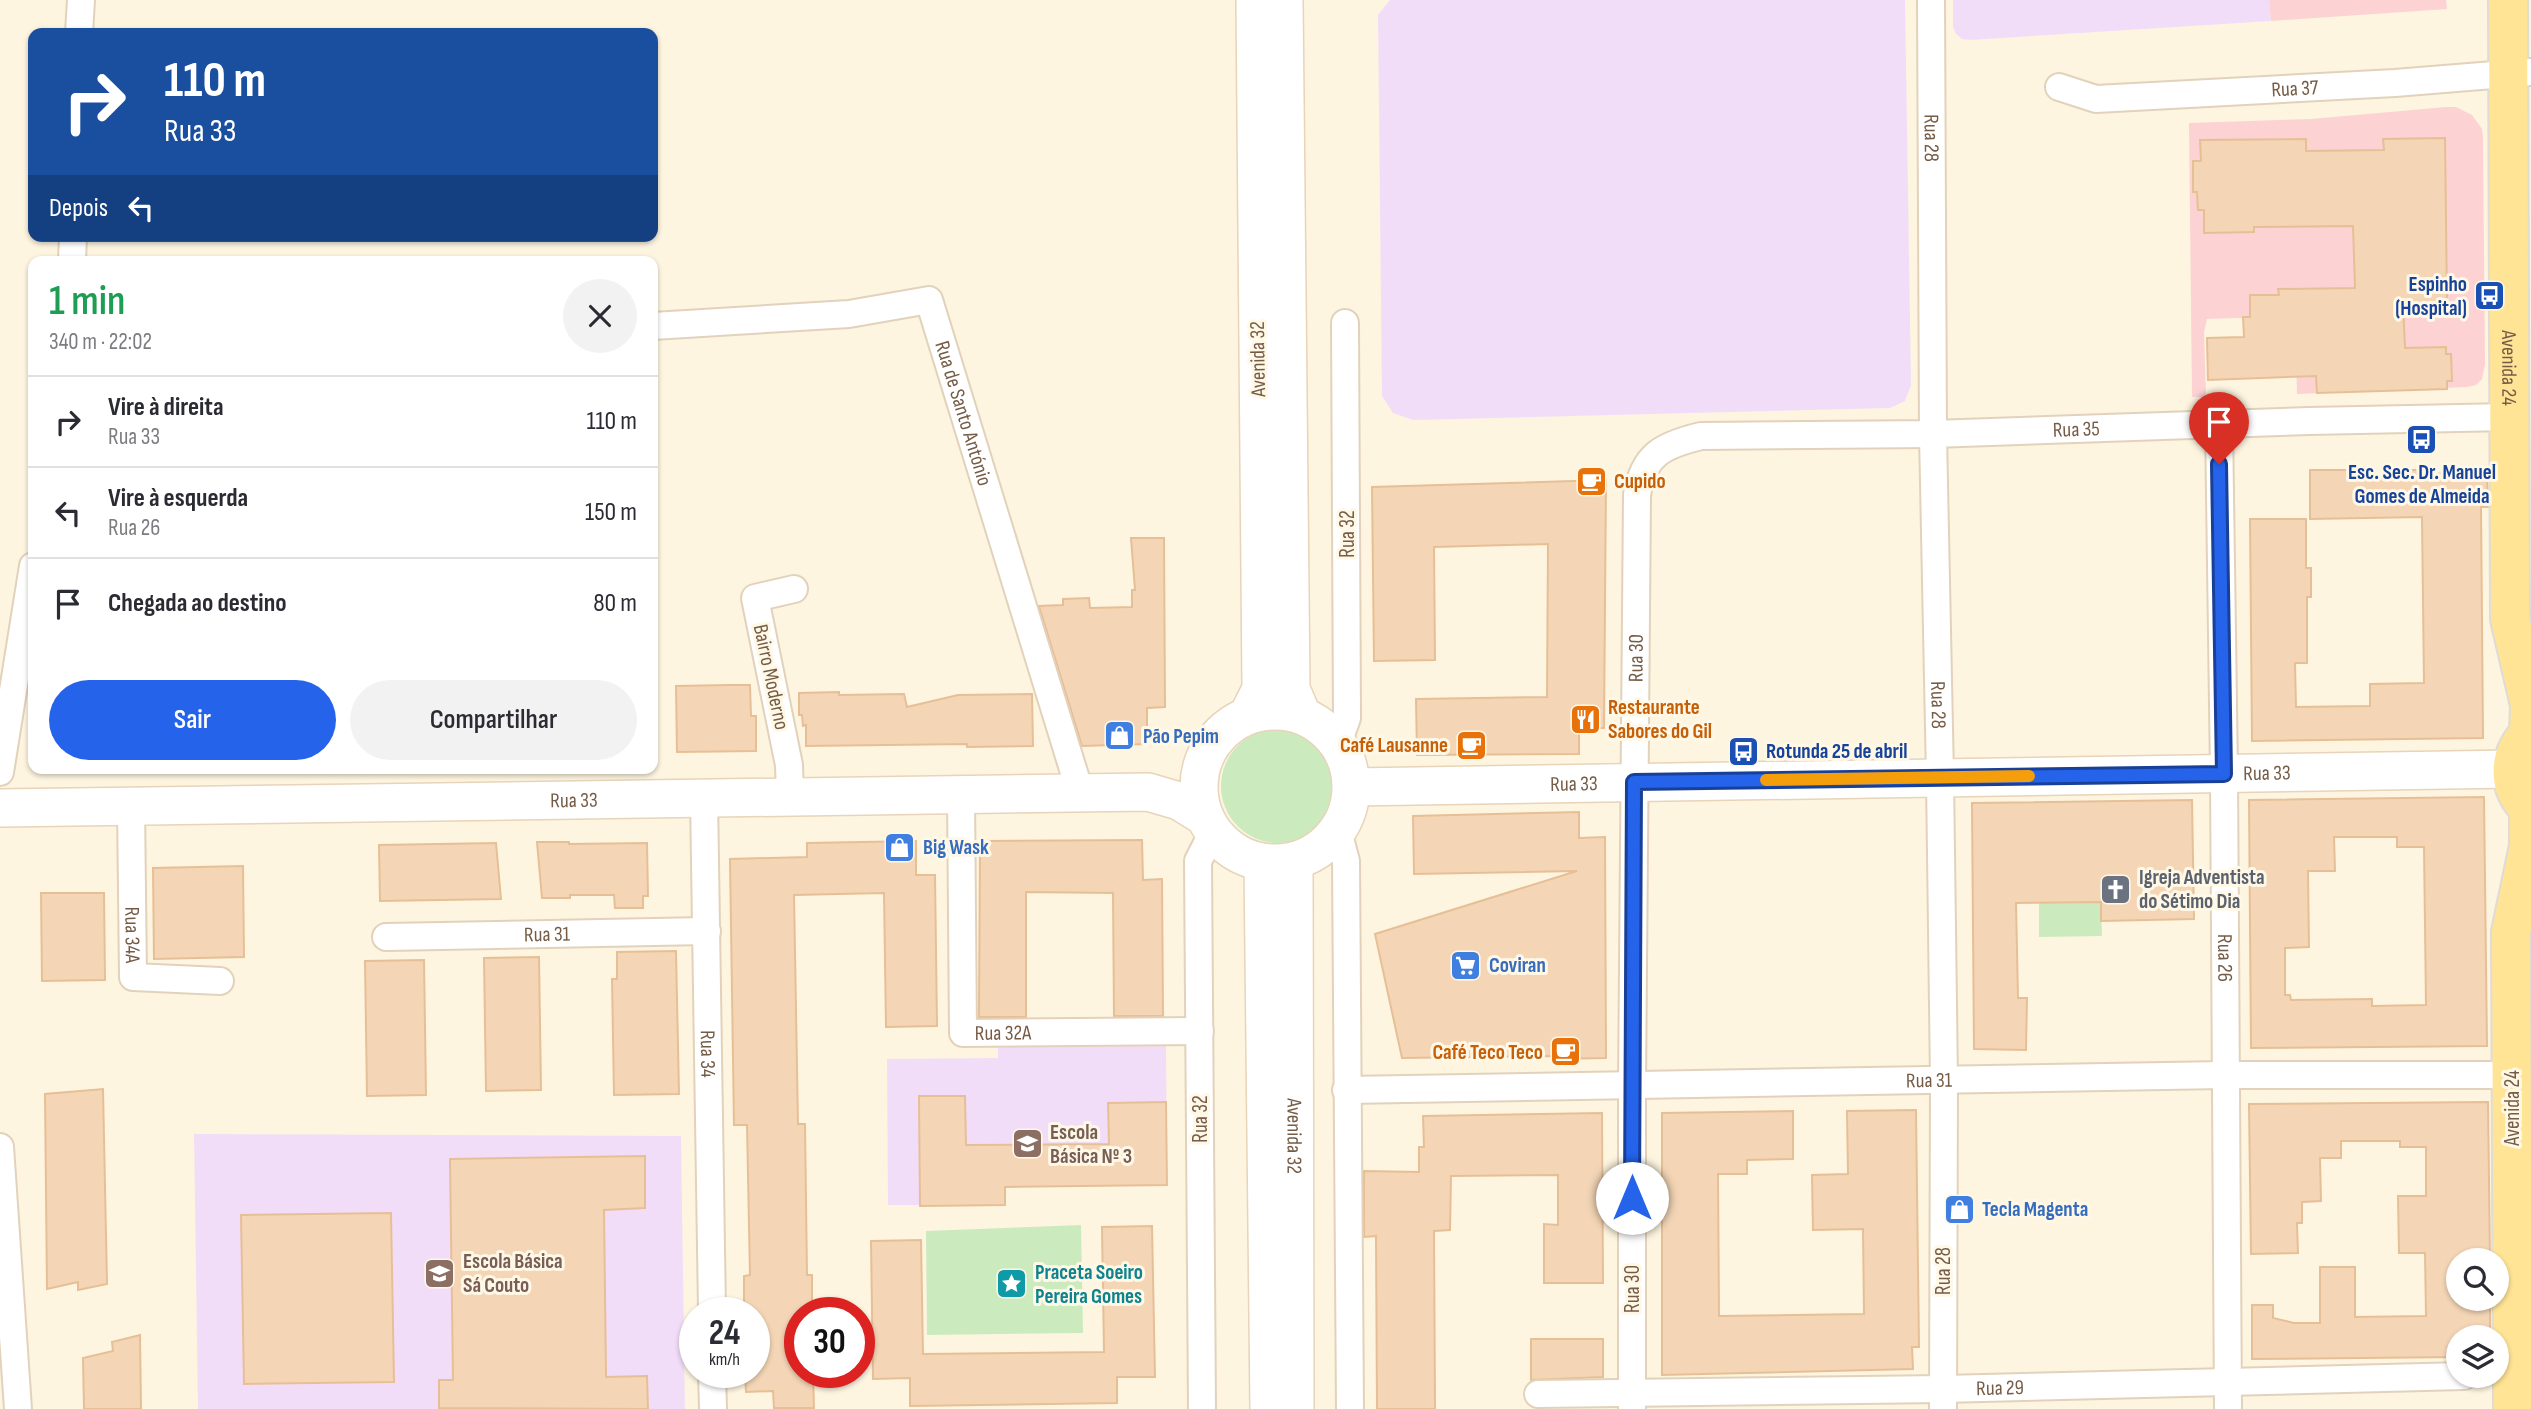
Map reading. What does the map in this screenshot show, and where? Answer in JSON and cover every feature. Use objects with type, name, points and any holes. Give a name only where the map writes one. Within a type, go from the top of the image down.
[{"type":"main road","name":"Avenida 32","points":[[1248,715],[1261,689],[1255,0]]},
{"type":"main road","name":"Avenida 32","points":[[1284,0],[1291,689],[1302,715]]},
{"type":"main road","name":"Avenida 24","points":[[2508,0],[2519,73],[2509,417],[2510,619],[2530,705],[2530,733],[2518,746],[2512,769],[2518,795],[2530,809],[2529,846],[2511,932],[2509,1325]]},
{"type":"main road","points":[[1266,710],[1302,715],[1322,726],[1338,743],[1348,762],[1352,787],[1349,808],[1338,831],[1326,845],[1311,855],[1279,862],[1244,857],[1227,846],[1209,825],[1199,797],[1199,774],[1205,755],[1222,732],[1248,715],[1266,710]]},
{"type":"main road","name":"Rua 33","points":[[1149,792],[1177,778],[1205,755]]},
{"type":"main road","name":"Rua 33","points":[[1352,787],[2512,769]]},
{"type":"main road","name":"Rua 33","points":[[0,808],[1149,792],[1179,801],[1209,825]]},
{"type":"main road","name":"Avenida 32","points":[[1269,1409],[1279,862]]},
{"type":"main road","name":"Avenida 32","points":[[1279,862],[1295,1409]]},
{"type":"street","points":[[79,28],[80,0]]},
{"type":"street","name":"Rua 28","points":[[1931,0],[1933,434],[1944,1080],[1943,1399]]},
{"type":"street","name":"Rua 37","points":[[2059,87],[2096,99],[2301,89],[2519,73]]},
{"type":"street","name":"Rua de Santo António","points":[[658,326],[849,314],[929,300],[1080,792]]},
{"type":"street","name":"Rua 32","points":[[1338,743],[1347,718],[1345,323]]},
{"type":"street","name":"Rua 35","points":[[1651,458],[1671,443],[1700,436],[1933,434],[2509,417]]},
{"type":"street","name":"Rua 26","points":[[2218,424],[2224,774],[2228,1409]]},
{"type":"street","name":"Rua 30","points":[[1632,1401],[1637,495],[1640,478],[1651,458]]},
{"type":"street","name":"Bairro Moderno","points":[[790,796],[789,765],[755,598],[794,589]]},
{"type":"street","points":[[0,772],[28,597]]},
{"type":"street","name":"Rua 32A","points":[[961,793],[963,1033],[1200,1031]]},
{"type":"street","name":"Rua 34","points":[[704,797],[712,1297]]},
{"type":"street","name":"Rua 34A","points":[[131,807],[133,977],[220,981]]},
{"type":"street","name":"Rua 32","points":[[1202,1409],[1198,861],[1209,825]]},
{"type":"street","points":[[1338,831],[1346,861],[1350,1409]]},
{"type":"street","name":"Rua 31","points":[[386,937],[706,931]]},
{"type":"street","name":"Rua 31","points":[[1346,1090],[2224,1075],[2512,1075]]},
{"type":"street","points":[[0,1147],[18,1409]]},
{"type":"street","name":"Rua 29","points":[[1538,1394],[1632,1401],[1943,1399],[2228,1381],[2446,1376]]},
{"type":"street","points":[[712,1388],[713,1409]]},
{"type":"shaded area","points":[[1390,0],[1905,0],[1911,385],[1905,401],[1890,408],[1413,420],[1393,413],[1382,396],[1378,15]]},
{"type":"shaded area","points":[[1953,0],[2269,0],[2271,21],[1970,40],[1962,39],[1953,27]]},
{"type":"shaded area","points":[[2269,0],[2446,0],[2447,9],[2271,21]]},
{"type":"shaded area","points":[[2456,107],[2472,115],[2482,129],[2485,364],[2482,379],[2476,385],[2467,387],[2297,394],[2295,316],[2207,319],[2204,332],[2206,397],[2192,397],[2189,123],[2311,119]]},
{"type":"shaded area","name":"Escola Básica Nº 3","points":[[1166,1045],[1167,1185],[1005,1187],[1005,1205],[888,1205],[887,1059],[998,1058],[998,1047]]},
{"type":"shaded area","name":"Escola Básica Sá Couto","points":[[194,1134],[681,1136],[683,1297],[679,1297],[679,1388],[685,1388],[685,1409],[198,1409]]},
{"type":"green space","points":[[1278,729],[1300,733],[1319,745],[1331,764],[1335,786],[1331,808],[1319,827],[1300,839],[1278,843],[1256,839],[1237,827],[1225,808],[1221,786],[1225,764],[1237,745],[1256,733]]},
{"type":"green space","points":[[2101,902],[2102,936],[2039,937],[2039,903]]},
{"type":"green space","name":"Praceta Soeiro Pereira Gomes","points":[[1081,1225],[1083,1333],[927,1335],[926,1231]]},
{"type":"building","points":[[2445,138],[2447,303],[2403,303],[2405,348],[2446,347],[2446,354],[2451,354],[2452,381],[2447,381],[2447,389],[2317,393],[2316,376],[2208,380],[2207,338],[2244,337],[2243,317],[2250,317],[2250,295],[2279,295],[2278,289],[2355,288],[2353,226],[2254,227],[2254,232],[2204,233],[2204,210],[2198,210],[2197,192],[2193,192],[2193,161],[2201,161],[2200,140],[2306,139],[2306,151],[2384,150],[2383,139]]},
{"type":"building","points":[[2310,470],[2348,470],[2348,476],[2394,476],[2394,470],[2417,470],[2417,474],[2487,473],[2488,507],[2481,507],[2483,738],[2252,741],[2250,519],[2306,519],[2306,568],[2311,568],[2311,597],[2307,597],[2307,663],[2295,663],[2296,707],[2370,706],[2370,684],[2424,683],[2422,517],[2310,519]]},
{"type":"building","points":[[1606,480],[1604,728],[1579,728],[1579,754],[1417,755],[1416,699],[1547,697],[1548,544],[1434,547],[1435,660],[1374,661],[1372,487]]},
{"type":"building","points":[[1131,538],[1164,538],[1165,707],[1147,708],[1147,744],[1082,746],[1039,606],[1063,605],[1063,599],[1089,598],[1090,608],[1132,607],[1132,590],[1135,590]]},
{"type":"building","points":[[750,685],[751,716],[756,716],[756,751],[677,752],[676,686]]},
{"type":"building","points":[[839,692],[839,695],[904,694],[907,707],[958,695],[1032,694],[1033,746],[806,746],[806,725],[803,726],[802,715],[799,715],[799,693]]},
{"type":"building","points":[[2484,797],[2487,1046],[2251,1048],[2249,800]],"holes":[[[2334,837],[2397,837],[2397,847],[2424,847],[2426,1005],[2372,1006],[2372,999],[2291,1000],[2290,995],[2285,995],[2285,948],[2309,947],[2308,871],[2335,871]]]},
{"type":"building","points":[[2192,800],[2194,919],[2101,921],[2101,902],[2016,903],[2018,998],[2027,998],[2026,1050],[1974,1049],[1972,803]]},
{"type":"building","points":[[1579,812],[1579,838],[1605,837],[1606,1058],[1402,1058],[1375,934],[1577,871],[1414,874],[1413,816]]},
{"type":"building","points":[[1142,840],[1143,880],[1162,879],[1163,1016],[1114,1016],[1113,893],[1026,892],[1026,1017],[979,1017],[980,841]]},
{"type":"building","points":[[916,841],[916,875],[935,875],[937,1026],[886,1027],[884,893],[794,895],[798,1124],[805,1124],[807,1275],[812,1275],[812,1297],[784,1297],[784,1388],[813,1388],[814,1408],[774,1408],[773,1391],[746,1392],[746,1388],[770,1388],[770,1297],[744,1297],[744,1276],[750,1275],[747,1125],[734,1125],[730,859],[807,857],[807,843]]},
{"type":"building","points":[[537,842],[647,843],[648,896],[643,896],[643,908],[615,908],[614,895],[542,898]]},
{"type":"building","points":[[496,843],[501,899],[380,901],[379,845]]},
{"type":"building","points":[[243,866],[244,957],[154,959],[153,868]]},
{"type":"building","points":[[41,893],[104,893],[105,980],[42,981]]},
{"type":"building","points":[[676,951],[679,1094],[614,1095],[612,979],[617,979],[617,952]]},
{"type":"building","points":[[539,957],[541,1090],[486,1091],[484,958]]},
{"type":"building","points":[[424,960],[426,1095],[367,1096],[365,961]]},
{"type":"building","points":[[103,1089],[107,1284],[78,1290],[78,1282],[47,1289],[45,1094]]},
{"type":"building","points":[[919,1096],[965,1096],[966,1145],[1109,1144],[1108,1103],[1166,1102],[1167,1185],[1005,1187],[1005,1205],[920,1206]]},
{"type":"building","points":[[2488,1102],[2490,1248],[2446,1248],[2446,1311],[2490,1311],[2490,1325],[2446,1325],[2446,1357],[2252,1359],[2252,1305],[2273,1305],[2273,1318],[2294,1323],[2320,1323],[2320,1267],[2355,1267],[2355,1317],[2426,1316],[2425,1253],[2399,1253],[2398,1196],[2426,1196],[2426,1147],[2400,1147],[2400,1141],[2341,1141],[2341,1158],[2320,1158],[2321,1201],[2302,1202],[2302,1223],[2297,1223],[2298,1253],[2251,1254],[2249,1104]]},
{"type":"building","points":[[1916,1110],[1919,1347],[1912,1347],[1913,1369],[1662,1375],[1662,1113],[1793,1111],[1793,1159],[1747,1160],[1747,1174],[1718,1174],[1719,1316],[1864,1314],[1863,1229],[1813,1230],[1812,1175],[1848,1174],[1847,1111]]},
{"type":"building","points":[[1602,1113],[1603,1283],[1544,1283],[1544,1224],[1558,1225],[1558,1175],[1451,1176],[1450,1230],[1434,1231],[1435,1409],[1377,1409],[1376,1236],[1364,1237],[1364,1171],[1419,1172],[1419,1147],[1424,1147],[1423,1116]]},
{"type":"building","points":[[645,1156],[645,1208],[604,1210],[606,1377],[647,1376],[648,1409],[439,1408],[439,1380],[453,1380],[450,1159]]},
{"type":"building","points":[[391,1213],[394,1382],[244,1384],[241,1215]]},
{"type":"building","points":[[1152,1226],[1155,1377],[1117,1377],[1117,1403],[910,1406],[910,1378],[875,1379],[875,1297],[872,1297],[871,1241],[921,1240],[923,1354],[1104,1352],[1102,1227]]},
{"type":"building","points":[[140,1335],[141,1409],[84,1409],[83,1358],[113,1351],[112,1342]]},
{"type":"building","points":[[1531,1339],[1603,1339],[1603,1377],[1531,1380]]},
{"type":"slow traffic","points":[[1766,780],[2029,776]]},
{"type":"place","name":"Espinho (Hospital)","points":[[2490,296]]},
{"type":"place","name":"Esc. Sec. Dr. Manuel Gomes de Almeida","points":[[2422,440]]},
{"type":"place","name":"Cupido","points":[[1591,481]]},
{"type":"place","name":"Restaurante Sabores do Gil","points":[[1585,719]]},
{"type":"place","name":"Pão Pepim","points":[[1120,736]]},
{"type":"place","name":"Café Lausanne","points":[[1471,745]]},
{"type":"place","name":"Rotunda 25 de abril","points":[[1743,751]]},
{"type":"place","name":"Big Wask","points":[[900,847]]},
{"type":"place","name":"Igreja Adventista do Sétimo Dia","points":[[2116,889]]},
{"type":"place","name":"Coviran","points":[[1466,965]]},
{"type":"place","name":"Café Teco Teco","points":[[1566,1052]]},
{"type":"place","name":"Escola Básica Nº 3","points":[[1027,1144]]},
{"type":"place","name":"Tecla Magenta","points":[[1959,1209]]},
{"type":"place","name":"Escola Básica Sá Couto","points":[[440,1273]]},
{"type":"place","name":"Praceta Soeiro Pereira Gomes","points":[[1012,1284]]},
{"type":"route","points":[[1632,1198],[1634,782],[2224,774],[2219,464]]}]
